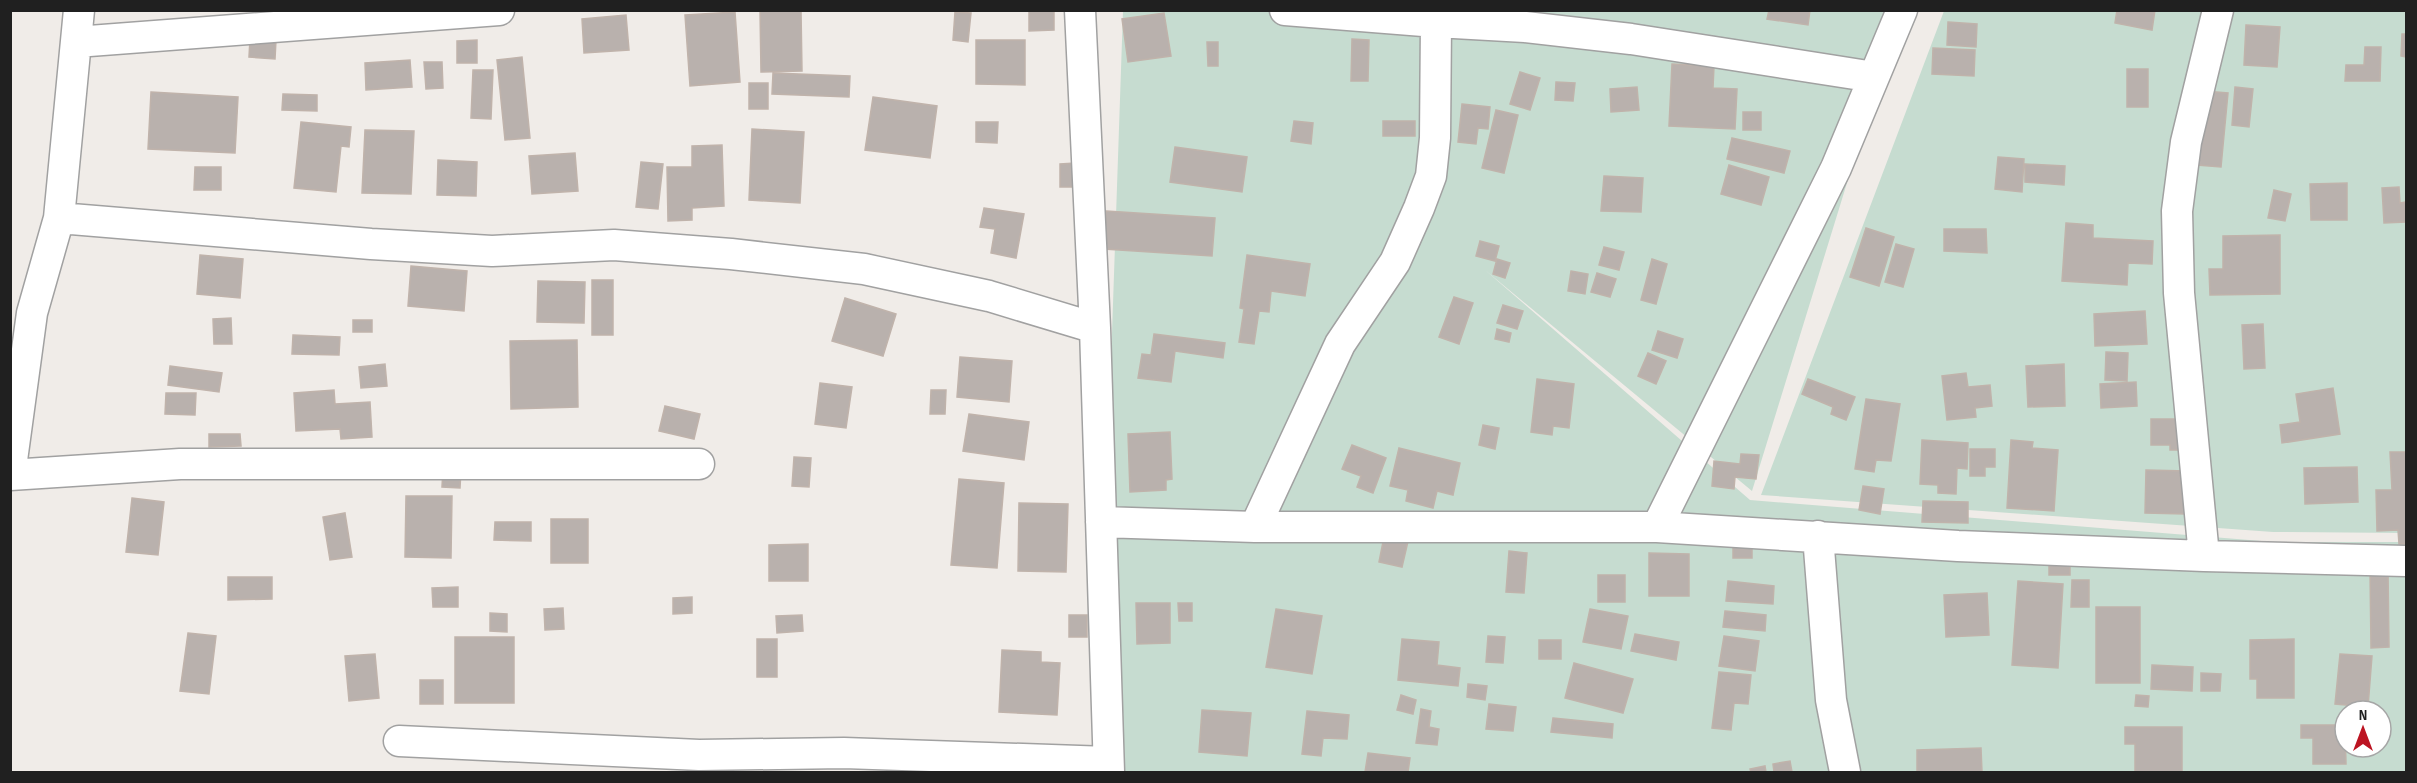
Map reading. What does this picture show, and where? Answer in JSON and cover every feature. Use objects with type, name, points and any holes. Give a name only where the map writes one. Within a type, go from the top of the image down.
[{"type":"street","points":[[79,10],[59,218],[21,314],[10,475],[180,464],[699,464]]},
{"type":"street","points":[[76,42],[499,10]]},
{"type":"street","points":[[399,741],[699,755],[844,753],[1108,767],[1095,328],[1080,10]]},
{"type":"street","points":[[1285,10],[1525,27],[1619,38],[1874,77]]},
{"type":"street","points":[[1657,527],[1836,168],[1902,10]]},
{"type":"street","points":[[2204,556],[2179,292],[2177,211],[2186,142],[2218,10]]},
{"type":"street","points":[[1255,527],[1340,344],[1395,262],[1431,176],[1435,138],[1436,22]]},
{"type":"street","points":[[59,218],[371,244],[492,251],[614,245],[731,254],[864,269],[989,296],[1095,328]]},
{"type":"street","points":[[1101,522],[1255,527],[1657,527],[1958,546],[2406,561]]},
{"type":"street","points":[[1818,536],[1831,700],[1845,772]]},
{"type":"green space","points":[[1123,11],[1900,11],[1752,491],[1485,270],[1750,500],[2274,542],[2406,542],[2406,772],[1097,772]]},
{"type":"green space","points":[[1944,11],[2406,11],[2406,533],[2273,532],[1761,495]]},
{"type":"building","points":[[760,10],[801,10],[802,71],[761,72]]},
{"type":"building","points":[[1054,10],[1054,30],[1029,31],[1029,11]]},
{"type":"building","points":[[1769,10],[1810,10],[1808,25],[1767,19]]},
{"type":"building","points":[[2117,10],[2155,10],[2152,30],[2115,23]]},
{"type":"building","points":[[735,12],[740,82],[690,86],[685,15]]},
{"type":"building","points":[[955,12],[971,13],[968,42],[953,40]]},
{"type":"building","points":[[1164,13],[1171,56],[1128,62],[1122,19]]},
{"type":"building","points":[[626,15],[629,50],[584,53],[582,19]]},
{"type":"building","points":[[1948,22],[1977,24],[1976,47],[1947,45]]},
{"type":"building","points":[[2246,25],[2280,27],[2277,67],[2244,65]]},
{"type":"building","points":[[2402,34],[2406,34],[2406,57],[2401,56]]},
{"type":"building","points":[[250,39],[276,40],[275,59],[249,57]]},
{"type":"building","points":[[1352,39],[1369,40],[1368,81],[1351,81]]},
{"type":"building","points":[[477,40],[477,63],[457,63],[457,41]]},
{"type":"building","points":[[976,40],[1025,40],[1025,85],[976,84]]},
{"type":"building","points":[[1207,42],[1218,42],[1218,66],[1208,66]]},
{"type":"building","points":[[2365,47],[2381,47],[2380,81],[2345,81],[2346,65],[2364,65]]},
{"type":"building","points":[[1933,48],[1975,50],[1974,76],[1932,74]]},
{"type":"building","points":[[522,57],[530,138],[505,140],[497,60]]},
{"type":"building","points":[[410,60],[412,87],[366,90],[365,63]]},
{"type":"building","points":[[424,62],[442,62],[443,88],[426,89]]},
{"type":"building","points":[[1672,64],[1714,66],[1713,88],[1737,89],[1735,129],[1669,126]]},
{"type":"building","points":[[2127,69],[2148,69],[2148,107],[2127,107]]},
{"type":"building","points":[[473,70],[493,70],[491,119],[471,118]]},
{"type":"building","points":[[1520,72],[1540,78],[1530,110],[1510,104]]},
{"type":"building","points":[[773,73],[850,76],[849,97],[772,94]]},
{"type":"building","points":[[1556,82],[1575,83],[1573,101],[1555,100]]},
{"type":"building","points":[[749,83],[768,83],[768,109],[749,109]]},
{"type":"building","points":[[1637,87],[1639,110],[1611,112],[1610,89]]},
{"type":"building","points":[[2235,87],[2253,89],[2249,127],[2232,125]]},
{"type":"building","points":[[2204,91],[2228,93],[2221,167],[2197,165]]},
{"type":"building","points":[[151,92],[238,97],[235,153],[148,149]]},
{"type":"building","points":[[283,94],[317,95],[317,111],[282,110]]},
{"type":"building","points":[[873,97],[937,106],[930,158],[865,150]]},
{"type":"building","points":[[1462,104],[1490,107],[1488,129],[1478,128],[1476,144],[1458,142]]},
{"type":"building","points":[[1496,110],[1518,115],[1504,173],[1482,168]]},
{"type":"building","points":[[1743,112],[1761,112],[1761,130],[1743,130]]},
{"type":"building","points":[[1294,121],[1313,123],[1311,144],[1291,141]]},
{"type":"building","points":[[1383,121],[1415,121],[1415,136],[1383,136]]},
{"type":"building","points":[[301,122],[351,127],[349,147],[341,146],[336,192],[294,188]]},
{"type":"building","points":[[976,122],[998,122],[997,143],[976,142]]},
{"type":"building","points":[[752,129],[804,132],[800,203],[749,200]]},
{"type":"building","points":[[365,130],[414,131],[411,194],[362,193]]},
{"type":"building","points":[[1732,138],[1790,151],[1784,173],[1727,159]]},
{"type":"building","points":[[722,145],[724,206],[692,208],[692,220],[668,221],[667,167],[692,167],[692,146]]},
{"type":"building","points":[[1175,147],[1247,157],[1242,192],[1170,182]]},
{"type":"building","points":[[575,153],[578,191],[532,194],[529,156]]},
{"type":"building","points":[[1998,157],[2024,159],[2022,192],[1995,189]]},
{"type":"building","points":[[438,160],[477,162],[476,196],[437,195]]},
{"type":"building","points":[[641,162],[663,164],[658,209],[636,207]]},
{"type":"building","points":[[1075,163],[1076,187],[1060,187],[1060,164]]},
{"type":"building","points":[[2025,164],[2065,166],[2064,185],[2025,182]]},
{"type":"building","points":[[1729,165],[1769,177],[1761,205],[1721,194]]},
{"type":"building","points":[[195,167],[221,167],[221,190],[194,190]]},
{"type":"building","points":[[1604,176],[1643,178],[1641,212],[1601,211]]},
{"type":"building","points":[[2347,183],[2347,220],[2311,220],[2310,184]]},
{"type":"building","points":[[2399,187],[2400,203],[2406,202],[2406,222],[2384,223],[2382,188]]},
{"type":"building","points":[[2274,190],[2291,194],[2285,221],[2268,218]]},
{"type":"building","points":[[984,208],[1024,214],[1016,258],[991,253],[995,229],[980,227]]},
{"type":"building","points":[[1106,211],[1215,218],[1212,256],[1104,249]]},
{"type":"building","points":[[2066,223],[2093,225],[2093,238],[2153,241],[2152,264],[2128,263],[2127,285],[2062,281]]},
{"type":"building","points":[[1866,228],[1894,237],[1879,286],[1850,277]]},
{"type":"building","points":[[1944,229],[1986,229],[1987,253],[1944,251]]},
{"type":"building","points":[[2280,235],[2280,294],[2210,295],[2209,269],[2223,269],[2223,236]]},
{"type":"building","points":[[1480,241],[1499,246],[1495,261],[1476,256]]},
{"type":"building","points":[[1896,244],[1914,249],[1903,287],[1885,282]]},
{"type":"building","points":[[1604,247],[1624,252],[1619,270],[1599,265]]},
{"type":"building","points":[[200,255],[243,259],[240,298],[197,294]]},
{"type":"building","points":[[1247,255],[1310,264],[1305,296],[1271,291],[1269,312],[1259,311],[1254,344],[1239,342],[1244,309],[1240,308]]},
{"type":"building","points":[[1497,259],[1510,263],[1505,278],[1493,274]]},
{"type":"building","points":[[1652,259],[1667,264],[1656,304],[1641,300]]},
{"type":"building","points":[[411,266],[467,271],[464,311],[408,306]]},
{"type":"building","points":[[1571,271],[1588,274],[1585,294],[1568,291]]},
{"type":"building","points":[[1597,273],[1616,279],[1610,297],[1591,292]]},
{"type":"building","points":[[592,280],[613,280],[613,335],[592,335]]},
{"type":"building","points":[[538,281],[585,282],[584,323],[537,322]]},
{"type":"building","points":[[1454,297],[1473,303],[1459,344],[1439,337]]},
{"type":"building","points":[[845,298],[896,314],[883,356],[832,341]]},
{"type":"building","points":[[1503,305],[1523,311],[1517,329],[1497,323]]},
{"type":"building","points":[[2145,311],[2147,344],[2095,346],[2094,314]]},
{"type":"building","points":[[231,318],[232,344],[214,344],[213,319]]},
{"type":"building","points":[[353,320],[372,320],[372,332],[353,332]]},
{"type":"building","points":[[2263,324],[2265,368],[2244,369],[2242,325]]},
{"type":"building","points":[[1497,329],[1511,333],[1509,342],[1495,339]]},
{"type":"building","points":[[1658,331],[1683,339],[1677,358],[1652,350]]},
{"type":"building","points":[[1154,334],[1225,343],[1223,358],[1175,351],[1171,382],[1138,378],[1142,354],[1151,355]]},
{"type":"building","points":[[293,335],[340,337],[339,355],[292,354]]},
{"type":"building","points":[[577,340],[578,407],[511,409],[510,341]]},
{"type":"building","points":[[2106,352],[2128,353],[2127,381],[2105,380]]},
{"type":"building","points":[[1648,353],[1666,361],[1656,384],[1638,376]]},
{"type":"building","points":[[960,357],[1012,361],[1009,402],[957,397]]},
{"type":"building","points":[[385,364],[387,386],[361,388],[359,367]]},
{"type":"building","points":[[2064,364],[2065,406],[2028,407],[2026,366]]},
{"type":"building","points":[[170,366],[222,373],[219,392],[168,385]]},
{"type":"building","points":[[1966,373],[1968,387],[1990,385],[1992,406],[1975,408],[1976,417],[1947,420],[1942,376]]},
{"type":"building","points":[[1537,379],[1574,384],[1569,428],[1553,426],[1552,435],[1531,432]]},
{"type":"building","points":[[1808,379],[1855,397],[1846,420],[1831,414],[1833,407],[1802,394]]},
{"type":"building","points":[[2136,382],[2137,406],[2101,408],[2100,384]]},
{"type":"building","points":[[820,383],[852,387],[846,428],[815,424]]},
{"type":"building","points":[[2333,388],[2340,434],[2282,443],[2280,425],[2300,422],[2296,394]]},
{"type":"building","points":[[334,390],[335,404],[370,402],[372,437],[341,439],[340,429],[296,431],[294,393]]},
{"type":"building","points":[[931,390],[946,390],[945,414],[930,414]]},
{"type":"building","points":[[166,393],[196,393],[195,415],[165,414]]},
{"type":"building","points":[[1866,399],[1900,404],[1891,461],[1876,460],[1874,472],[1855,469]]},
{"type":"building","points":[[665,406],[700,414],[694,439],[659,431]]},
{"type":"building","points":[[969,414],[1029,422],[1024,460],[963,451]]},
{"type":"building","points":[[2151,419],[2189,419],[2189,450],[2170,450],[2170,445],[2151,445]]},
{"type":"building","points":[[1483,425],[1499,428],[1495,449],[1479,445]]},
{"type":"building","points":[[1170,432],[1172,479],[1166,480],[1166,490],[1130,492],[1128,434]]},
{"type":"building","points":[[209,434],[240,434],[241,446],[209,447]]},
{"type":"building","points":[[1922,440],[1968,443],[1967,469],[1957,468],[1956,494],[1938,493],[1938,485],[1920,484]]},
{"type":"building","points":[[2011,440],[2033,442],[2032,448],[2058,450],[2054,511],[2007,508]]},
{"type":"building","points":[[1352,445],[1386,458],[1373,493],[1357,487],[1361,476],[1342,469]]},
{"type":"building","points":[[1399,448],[1460,463],[1453,495],[1437,491],[1433,508],[1406,501],[1408,490],[1390,486]]},
{"type":"building","points":[[1970,449],[1995,449],[1995,467],[1985,467],[1985,476],[1970,476]]},
{"type":"building","points":[[2390,452],[2406,452],[2406,544],[2399,544],[2398,530],[2377,531],[2376,490],[2392,490]]},
{"type":"building","points":[[1741,454],[1759,455],[1756,479],[1735,477],[1734,489],[1712,486],[1714,461],[1740,464]]},
{"type":"building","points":[[794,457],[811,458],[809,487],[792,486]]},
{"type":"building","points":[[2357,467],[2358,502],[2305,504],[2304,468]]},
{"type":"building","points":[[443,469],[461,470],[460,488],[442,487]]},
{"type":"building","points":[[2146,470],[2187,471],[2185,514],[2145,513]]},
{"type":"building","points":[[959,479],[1004,483],[997,568],[951,565]]},
{"type":"building","points":[[1863,486],[1884,489],[1880,514],[1859,510]]},
{"type":"building","points":[[406,496],[452,496],[451,558],[405,557]]},
{"type":"building","points":[[132,498],[164,502],[158,555],[126,552]]},
{"type":"building","points":[[1923,501],[1968,502],[1968,523],[1922,522]]},
{"type":"building","points":[[1019,503],[1068,504],[1066,572],[1018,571]]},
{"type":"building","points":[[345,513],[352,557],[330,560],[323,517]]},
{"type":"building","points":[[551,519],[588,519],[588,563],[551,563]]},
{"type":"building","points":[[495,522],[531,522],[531,541],[494,540]]},
{"type":"building","points":[[1385,532],[1409,537],[1402,567],[1379,562]]},
{"type":"building","points":[[1733,537],[1752,537],[1752,558],[1733,558]]},
{"type":"building","points":[[808,544],[808,581],[769,581],[769,545]]},
{"type":"building","points":[[1509,551],[1527,553],[1524,593],[1506,592]]},
{"type":"building","points":[[1649,553],[1689,554],[1689,596],[1649,596]]},
{"type":"building","points":[[2049,563],[2070,563],[2070,575],[2049,575]]},
{"type":"building","points":[[2388,570],[2389,647],[2371,648],[2370,571]]},
{"type":"building","points":[[1598,575],[1625,575],[1625,602],[1598,602]]},
{"type":"building","points":[[228,577],[272,577],[272,599],[228,600]]},
{"type":"building","points":[[2072,580],[2089,580],[2089,607],[2071,607]]},
{"type":"building","points":[[1728,581],[1774,586],[1773,604],[1726,601]]},
{"type":"building","points":[[2018,581],[2063,584],[2058,668],[2012,665]]},
{"type":"building","points":[[458,587],[458,607],[433,607],[432,588]]},
{"type":"building","points":[[1987,593],[1989,635],[1946,637],[1944,595]]},
{"type":"building","points":[[692,597],[692,613],[673,614],[673,598]]},
{"type":"building","points":[[1136,603],[1170,603],[1170,643],[1137,644]]},
{"type":"building","points":[[1178,603],[1192,603],[1192,621],[1179,621]]},
{"type":"building","points":[[2096,607],[2140,607],[2140,683],[2096,683]]},
{"type":"building","points":[[563,608],[564,629],[545,630],[544,609]]},
{"type":"building","points":[[1276,609],[1322,616],[1312,674],[1266,667]]},
{"type":"building","points":[[1590,609],[1628,616],[1621,649],[1583,642]]},
{"type":"building","points":[[1725,611],[1766,615],[1765,631],[1723,627]]},
{"type":"building","points":[[490,613],[507,614],[507,632],[490,631]]},
{"type":"building","points":[[802,615],[803,631],[777,633],[776,616]]},
{"type":"building","points":[[1069,615],[1087,615],[1087,637],[1069,637]]},
{"type":"building","points":[[188,633],[216,636],[209,694],[180,691]]},
{"type":"building","points":[[1635,634],[1679,642],[1676,660],[1631,651]]},
{"type":"building","points":[[1488,636],[1505,637],[1503,663],[1486,662]]},
{"type":"building","points":[[1724,636],[1759,641],[1755,671],[1719,666]]},
{"type":"building","points":[[455,637],[514,637],[514,703],[455,703]]},
{"type":"building","points":[[757,639],[777,639],[777,677],[757,677]]},
{"type":"building","points":[[1402,639],[1439,642],[1437,665],[1460,668],[1458,686],[1398,680]]},
{"type":"building","points":[[2294,639],[2294,698],[2257,698],[2257,679],[2250,679],[2250,640]]},
{"type":"building","points":[[1539,640],[1561,640],[1561,659],[1539,659]]},
{"type":"building","points":[[1002,650],[1041,652],[1041,662],[1060,663],[1057,715],[999,712]]},
{"type":"building","points":[[375,654],[379,698],[349,701],[345,656]]},
{"type":"building","points":[[2340,654],[2372,656],[2369,699],[2336,699]]},
{"type":"building","points":[[1574,663],[1633,679],[1623,713],[1565,698]]},
{"type":"building","points":[[2152,665],[2193,667],[2192,691],[2151,689]]},
{"type":"building","points":[[1719,672],[1751,675],[1748,704],[1734,703],[1731,730],[1712,728]]},
{"type":"building","points":[[2201,673],[2221,674],[2220,691],[2201,691]]},
{"type":"building","points":[[420,680],[443,680],[443,704],[420,704]]},
{"type":"building","points":[[1468,684],[1487,686],[1485,700],[1467,697]]},
{"type":"building","points":[[1401,695],[1416,700],[1413,714],[1397,710]]},
{"type":"building","points":[[2136,695],[2149,696],[2148,707],[2135,706]]},
{"type":"building","points":[[1489,704],[1516,707],[1513,731],[1486,729]]},
{"type":"building","points":[[1421,709],[1431,711],[1429,727],[1439,729],[1437,745],[1416,743]]},
{"type":"building","points":[[1202,710],[1251,713],[1247,756],[1199,752]]},
{"type":"building","points":[[1307,711],[1349,715],[1347,739],[1323,738],[1321,756],[1302,754]]},
{"type":"building","points":[[1553,718],[1613,724],[1612,738],[1551,732]]},
{"type":"building","points":[[2301,725],[2333,725],[2333,759],[2346,759],[2346,764],[2313,764],[2313,738],[2301,738]]},
{"type":"building","points":[[2125,727],[2182,727],[2182,772],[2135,772],[2135,744],[2125,744]]},
{"type":"building","points":[[1981,748],[1982,772],[1917,772],[1917,750]]},
{"type":"building","points":[[1368,753],[1410,758],[1408,772],[1365,772]]},
{"type":"building","points":[[1790,761],[1792,772],[1774,772],[1773,764]]},
{"type":"building","points":[[1765,766],[1766,772],[1751,772],[1750,769]]}]
